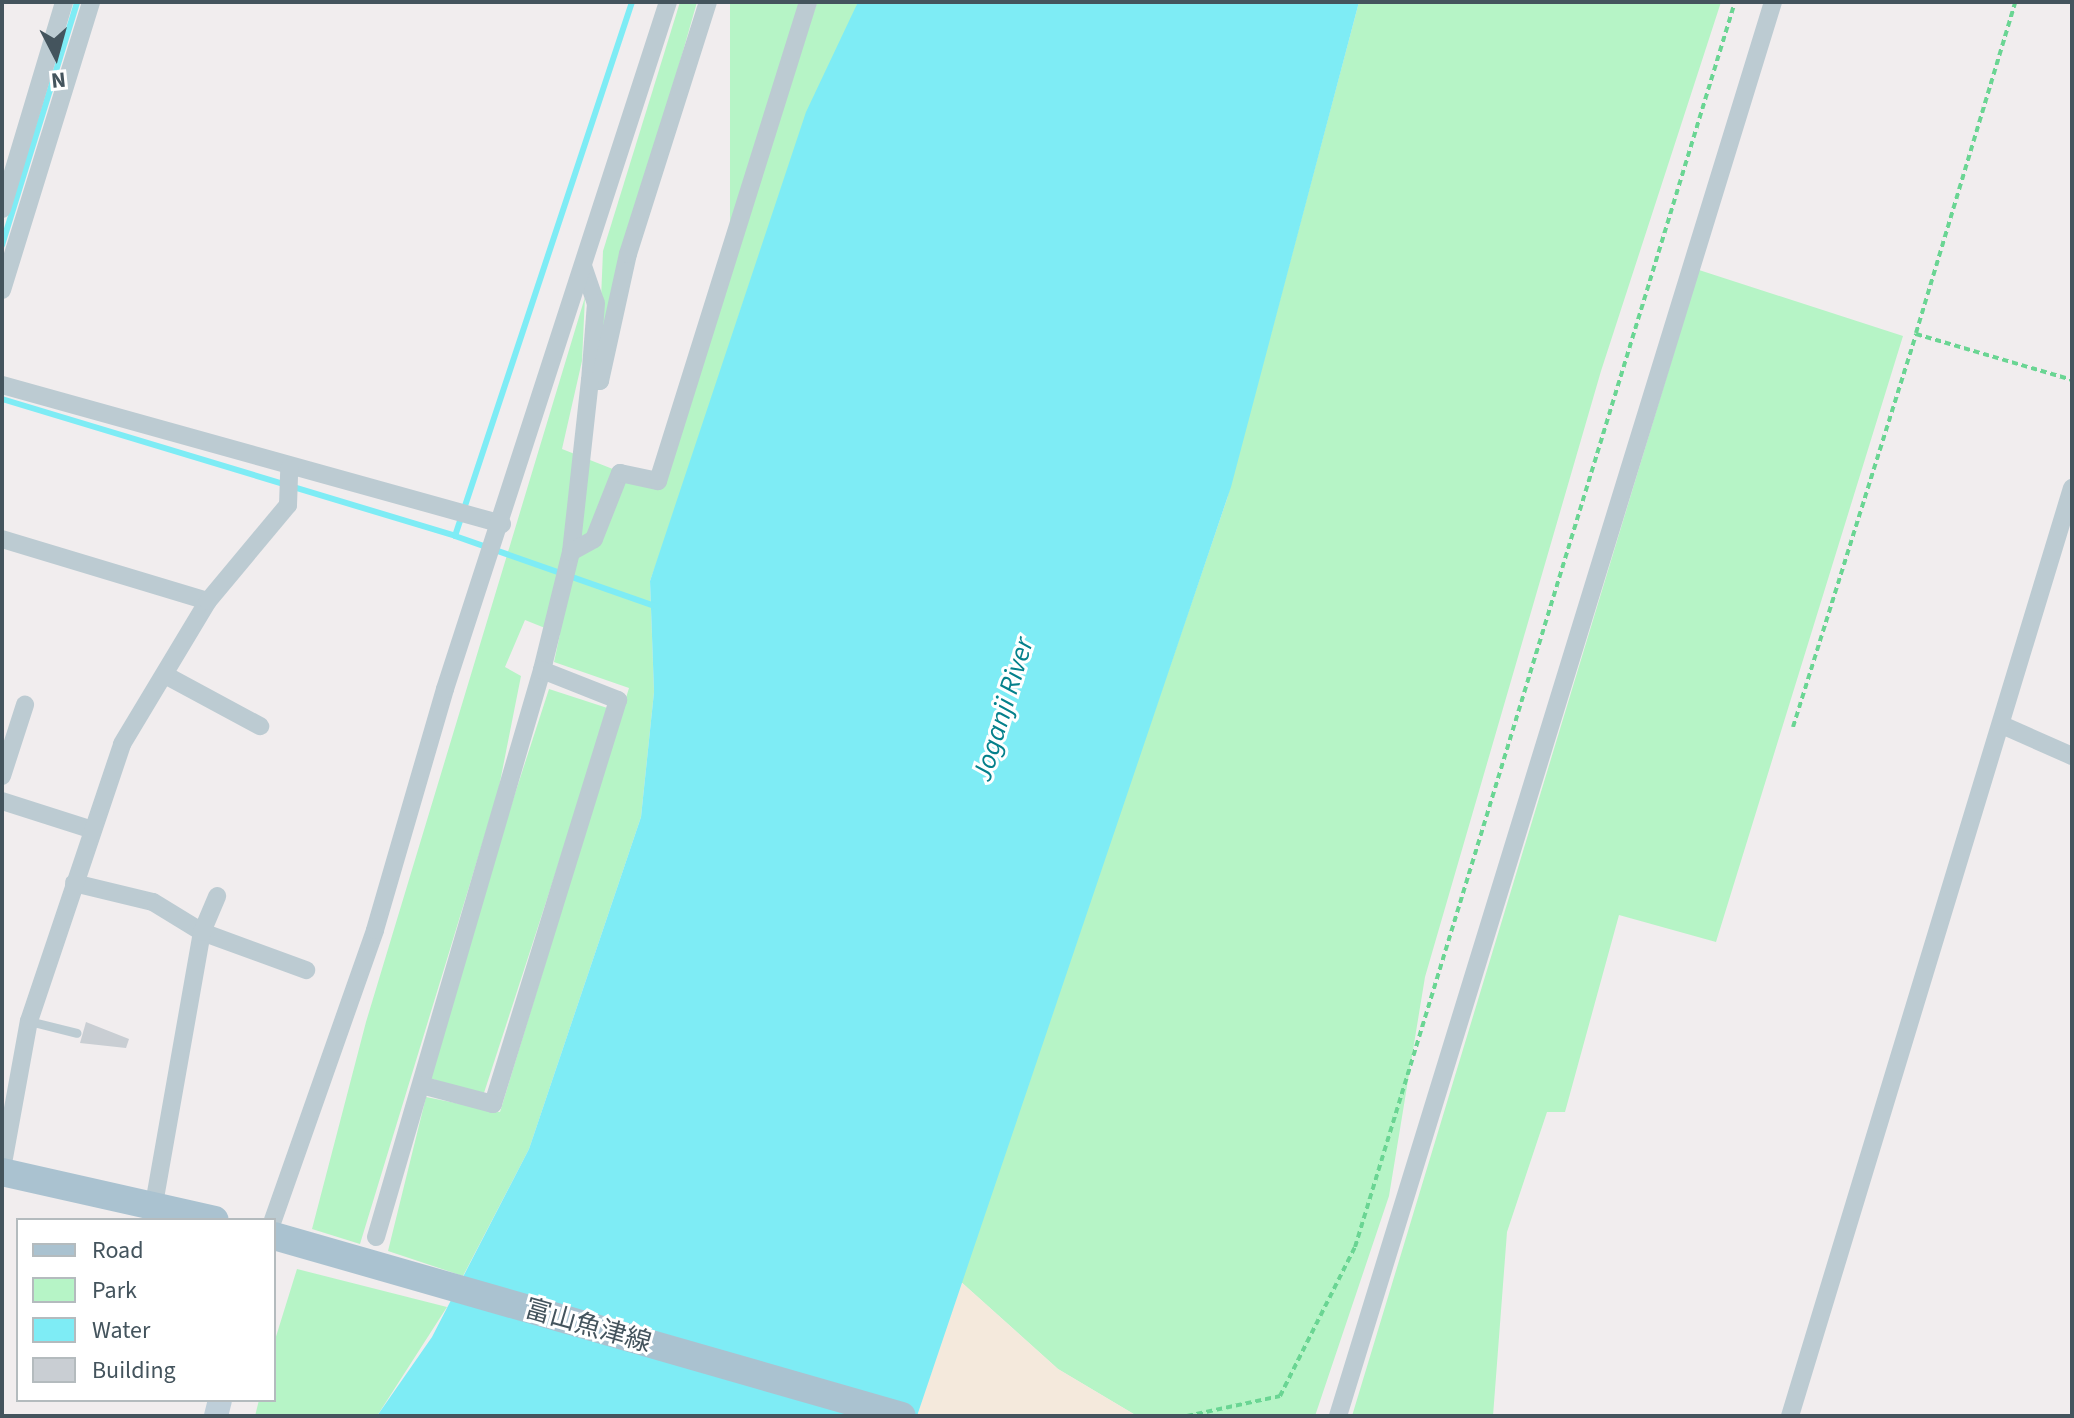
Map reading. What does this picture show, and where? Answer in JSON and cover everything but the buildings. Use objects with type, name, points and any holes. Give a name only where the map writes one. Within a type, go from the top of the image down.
[{"type":"main road","points":[[2,1170],[207,1218]]},
{"type":"main road","name":"富山魚津線","points":[[276,1237],[902,1416]]},
{"type":"street","points":[[2,209],[64,2]]},
{"type":"street","points":[[2,290],[91,2]]},
{"type":"street","points":[[274,1218],[375,930],[668,2]]},
{"type":"street","points":[[590,381],[600,381],[628,254],[708,2]]},
{"type":"street","points":[[571,552],[594,539],[620,473],[658,481],[808,2]]},
{"type":"street","points":[[1338,1416],[1773,2]]},
{"type":"street","points":[[376,1237],[542,670],[571,552],[596,303],[583,266]]},
{"type":"street","points":[[2,385],[289,468],[502,524]]},
{"type":"street","points":[[2,1170],[29,1021],[90,829],[122,744],[167,676],[208,601],[288,505],[289,468]]},
{"type":"street","points":[[1790,1416],[2072,488]]},
{"type":"street","points":[[2,539],[208,601]]},
{"type":"street","points":[[421,1085],[493,1104],[618,700],[542,670]]},
{"type":"street","points":[[167,676],[260,726]]},
{"type":"street","points":[[4,766],[25,705]]},
{"type":"street","points":[[2002,725],[2072,756]]},
{"type":"street","points":[[2,801],[90,829]]},
{"type":"street","points":[[74,883],[153,902],[202,932],[306,970]]},
{"type":"street","points":[[154,1204],[202,932],[217,896]]},
{"type":"lane","points":[[29,1021],[77,1033]]},
{"type":"path","points":[[1187,1416],[1280,1396],[1355,1247],[1735,2]]},
{"type":"path","points":[[1793,727],[1916,334],[2015,2]]},
{"type":"path","points":[[1916,334],[2072,380]]},
{"type":"green space","points":[[680,2],[697,2],[599,347],[603,251]]},
{"type":"green space","points":[[730,2],[798,2],[798,469],[730,469]]},
{"type":"green space","points":[[817,2],[858,2],[650,581],[654,692],[641,817],[529,1149],[463,1276],[388,1251],[426,1097],[500,1112],[629,688],[554,662],[560,634],[525,620],[505,667],[521,676],[498,792],[360,1244],[312,1229],[366,1022],[585,297],[582,361],[562,449],[661,488]]},
{"type":"green space","points":[[1359,2],[1721,2],[1601,371],[1425,977],[1389,1196],[1315,1416],[1137,1416],[1058,1369],[960,1281],[1227,499]]},
{"type":"green space","points":[[1699,270],[1903,336],[1716,942],[1619,915],[1565,1112],[1547,1112],[1507,1232],[1493,1416],[1352,1416]]},
{"type":"green space","points":[[549,689],[609,708],[483,1096],[423,1076]]},
{"type":"green space","points":[[297,1269],[447,1307],[377,1416],[255,1416],[258,1402],[276,1402],[276,1337]]},
{"type":"sand","points":[[960,1281],[1058,1369],[1137,1416],[917,1416]]},
{"type":"water","name":"Joganji River","points":[[858,2],[1359,2],[1231,487],[917,1416],[377,1416],[432,1337],[529,1149],[641,817],[654,692],[650,581],[806,112]]},
{"type":"waterway","points":[[2,245],[77,2]]},
{"type":"waterway","points":[[455,536],[632,2]]},
{"type":"waterway","points":[[2,399],[455,536],[658,607]]}]
